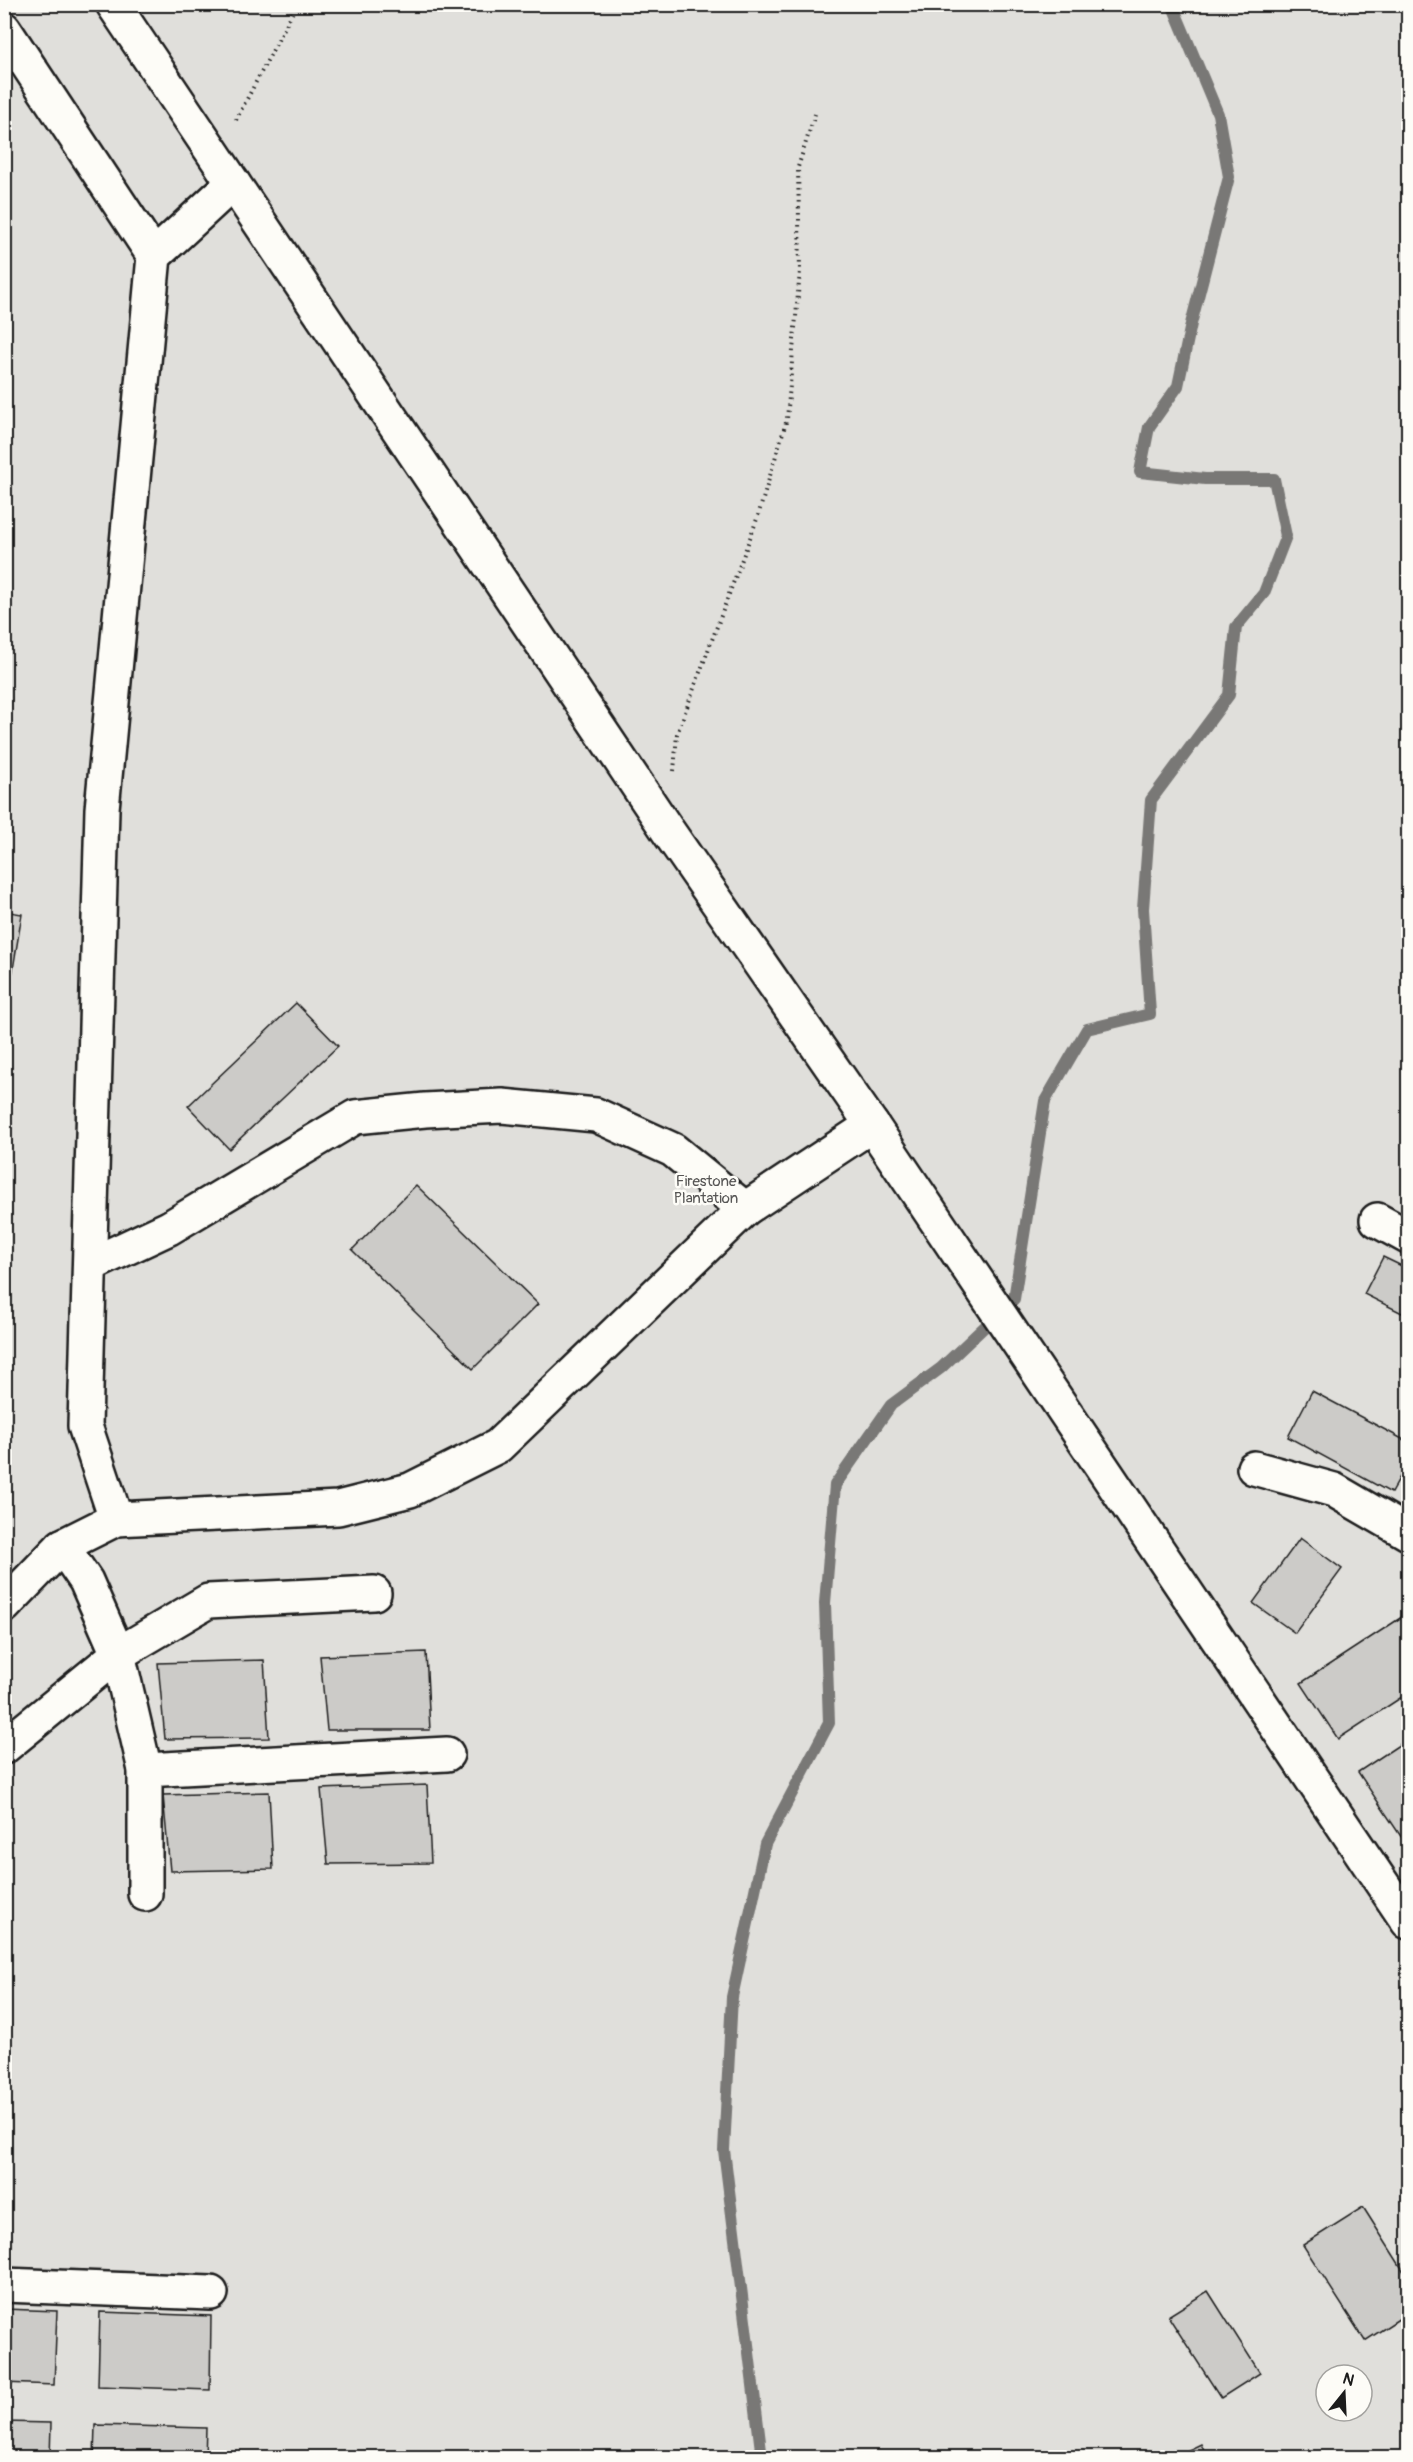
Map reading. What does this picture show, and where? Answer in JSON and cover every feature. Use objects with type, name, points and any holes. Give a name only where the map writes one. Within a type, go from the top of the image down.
[{"type":"street","points":[[113,4],[668,831],[872,1125],[1408,1922]]},
{"type":"street","points":[[4,29],[154,256]]},
{"type":"street","points":[[116,1519],[84,1426],[102,809],[154,256],[224,170]]},
{"type":"street","points":[[90,1265],[169,1228],[355,1117],[425,1110],[502,1106],[596,1115],[673,1149],[745,1209]]},
{"type":"street","points":[[4,1606],[62,1546],[116,1519],[338,1508],[410,1490],[498,1446],[745,1209],[872,1125]]},
{"type":"street","points":[[1377,1220],[1408,1237]]},
{"type":"street","points":[[1254,1468],[1334,1490],[1408,1533]]},
{"type":"street","points":[[62,1546],[86,1581],[118,1654],[145,1770],[145,1894]]},
{"type":"street","points":[[4,1747],[118,1654],[208,1601],[374,1593]]},
{"type":"street","points":[[145,1770],[447,1754]]},
{"type":"street","points":[[4,2286],[211,2293]]},
{"type":"path","points":[[224,170],[297,4]]},
{"type":"path","points":[[668,831],[677,734],[753,529],[787,419],[800,272],[798,168],[815,114]]},
{"type":"green space","name":"Firestone Plantation","points":[[5,5],[1408,5],[1408,2457],[5,2458]]},
{"type":"building","points":[[4,911],[22,914],[8,1000],[4,999]]},
{"type":"building","points":[[296,1003],[338,1046],[229,1149],[188,1106]]},
{"type":"building","points":[[416,1185],[538,1304],[473,1369],[352,1250]]},
{"type":"building","points":[[1383,1257],[1408,1269],[1408,1316],[1364,1294]]},
{"type":"building","points":[[1312,1391],[1408,1442],[1408,1462],[1391,1493],[1288,1437]]},
{"type":"building","points":[[1300,1538],[1342,1569],[1295,1633],[1253,1603]]},
{"type":"building","points":[[1408,1613],[1408,1693],[1338,1739],[1301,1683]]},
{"type":"building","points":[[426,1652],[430,1730],[327,1730],[320,1656]]},
{"type":"building","points":[[264,1660],[269,1738],[165,1739],[158,1663]]},
{"type":"building","points":[[1408,1739],[1408,1847],[1358,1772]]},
{"type":"building","points":[[427,1785],[431,1863],[328,1864],[321,1789]]},
{"type":"building","points":[[269,1792],[273,1869],[170,1871],[163,1795]]},
{"type":"building","points":[[1363,2207],[1408,2278],[1408,2313],[1365,2341],[1303,2245]]},
{"type":"building","points":[[1208,2291],[1260,2373],[1221,2398],[1168,2316]]},
{"type":"building","points":[[4,2309],[57,2311],[54,2385],[4,2383]]},
{"type":"building","points":[[100,2312],[211,2316],[210,2390],[98,2386]]},
{"type":"building","points":[[4,2422],[51,2423],[50,2458],[4,2458]]},
{"type":"building","points":[[95,2425],[206,2428],[205,2458],[94,2458]]},
{"type":"building","points":[[1201,2444],[1207,2458],[1172,2458]]},
{"type":"waterway","points":[[762,2458],[724,2150],[732,1997],[765,1844],[829,1723],[825,1603],[835,1485],[891,1405],[941,1368],[1014,1299],[1045,1101],[1087,1029],[1150,1014],[1143,909],[1151,800],[1229,695],[1236,627],[1264,593],[1286,536],[1274,479],[1205,479],[1140,472],[1149,427],[1178,386],[1191,324],[1229,177],[1218,114],[1172,4]]}]
